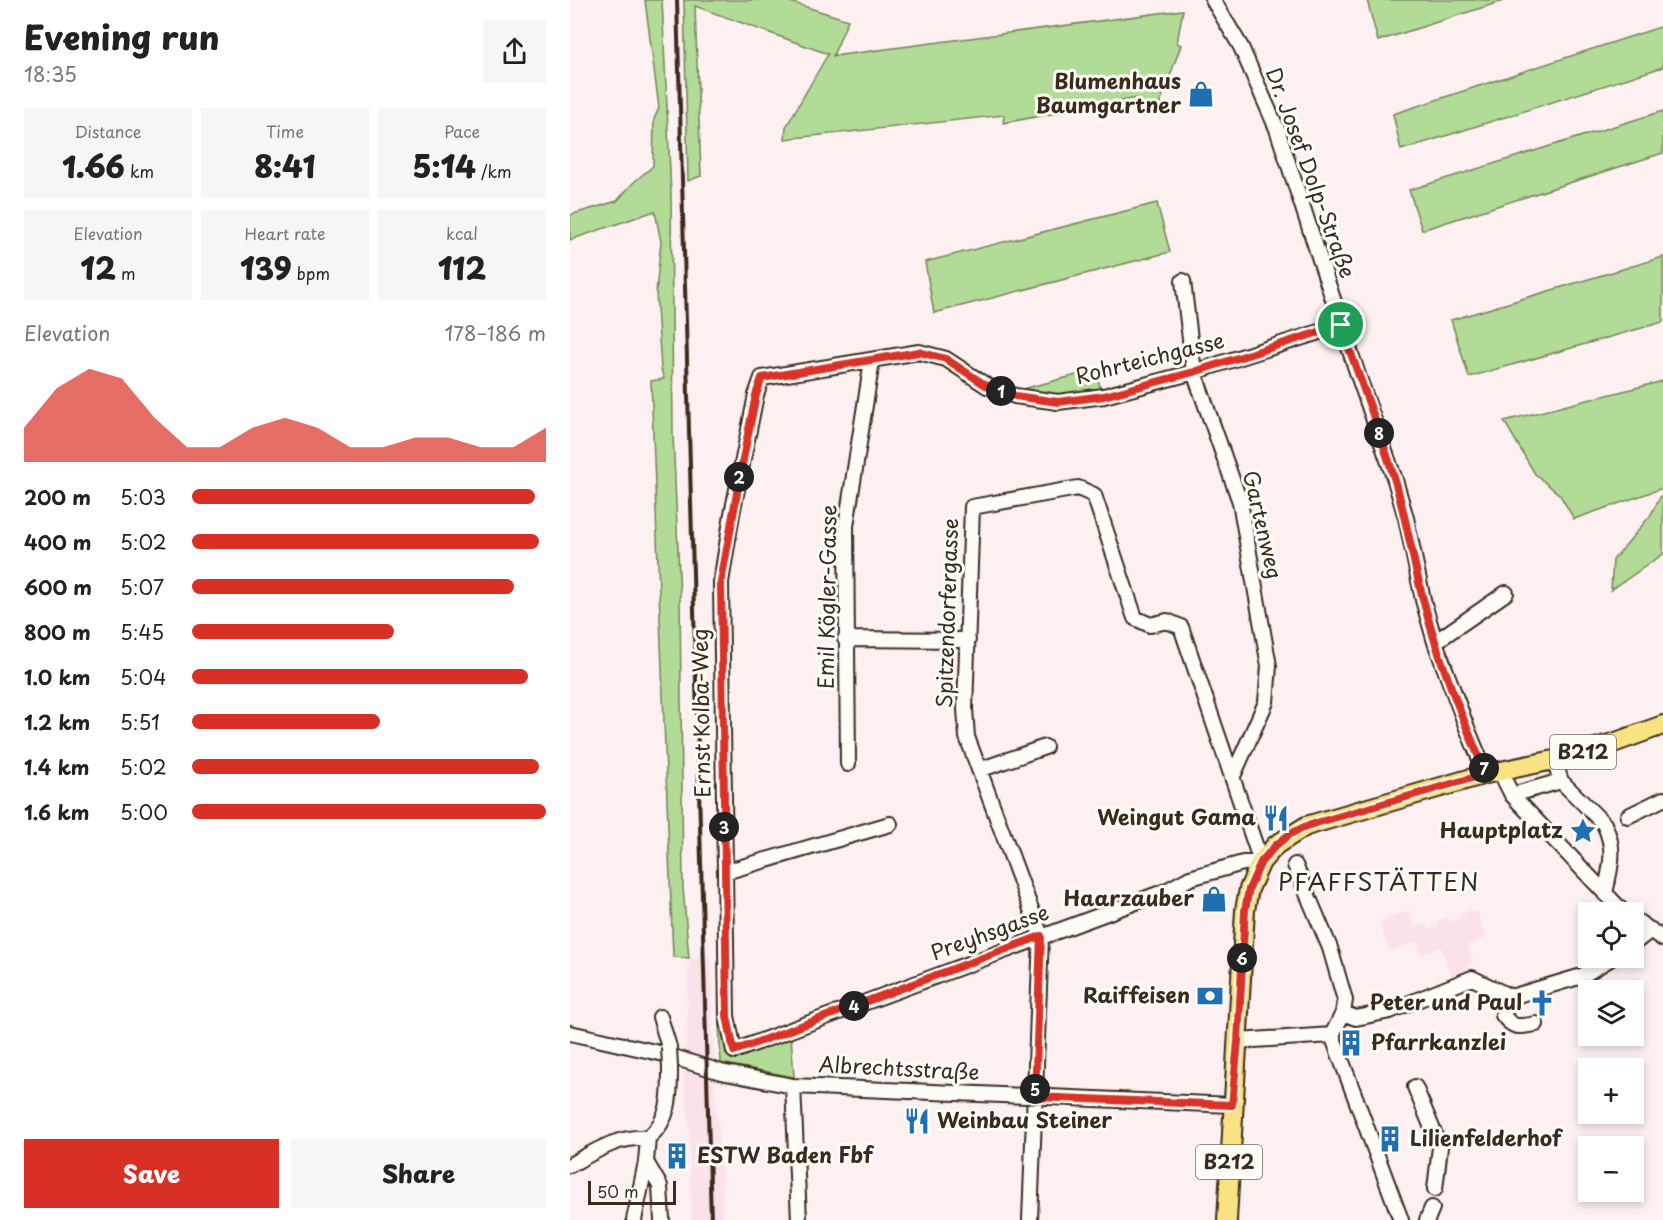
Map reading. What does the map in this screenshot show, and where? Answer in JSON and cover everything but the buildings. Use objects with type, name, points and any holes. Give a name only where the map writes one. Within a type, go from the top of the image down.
[{"type":"main road","name":"B212","points":[[1227,1220],[1245,910],[1249,889],[1261,862],[1276,845],[1306,826],[1493,773],[1554,760],[1616,742],[1663,725]]},
{"type":"street","name":"Dr. Josef Dolp-Straße","points":[[1213,0],[1241,47],[1277,129],[1395,480],[1435,642],[1467,728],[1493,773]]},
{"type":"street","name":"Gartenweg","points":[[1183,281],[1194,372],[1239,502],[1269,666],[1266,702],[1233,776]]},
{"type":"street","name":"Rohrteichgasse","points":[[762,378],[919,352],[946,359],[987,386],[1015,396],[1058,402],[1104,396],[1194,372],[1341,325]]},
{"type":"street","name":"Emil Kögler-Gasse","points":[[848,764],[845,639],[846,526],[872,361]]},
{"type":"street","name":"Ernst Kolba-Weg","points":[[734,1051],[727,1016],[721,582],[756,395],[762,378]]},
{"type":"street","name":"Spitzendorfergasse","points":[[1041,936],[967,737],[965,709],[972,507],[1078,488],[1094,495],[1135,618],[1150,626],[1167,621],[1181,627],[1261,862]]},
{"type":"street","points":[[1435,642],[1506,593]]},
{"type":"street","points":[[845,639],[968,640]]},
{"type":"street","points":[[1224,749],[1246,744]]},
{"type":"street","points":[[979,770],[1045,747]]},
{"type":"street","points":[[1554,760],[1561,781],[1604,824],[1608,832],[1613,851],[1605,894]]},
{"type":"street","points":[[1493,773],[1613,902]]},
{"type":"street","points":[[1512,795],[1561,781]]},
{"type":"street","points":[[1628,816],[1663,799]]},
{"type":"street","points":[[725,872],[890,824]]},
{"type":"street","name":"Preyhsgasse","points":[[734,1051],[1166,891],[1190,878],[1243,863],[1261,862]]},
{"type":"street","points":[[1295,865],[1330,948],[1345,1000],[1343,1013],[1332,1035],[1401,1220]]},
{"type":"street","points":[[1644,925],[1663,939]]},
{"type":"street","points":[[1644,935],[1651,930]]},
{"type":"street","points":[[1030,1220],[1041,936]]},
{"type":"street","points":[[1343,1013],[1356,1018],[1390,1011],[1472,978],[1511,997],[1582,976],[1595,968]]},
{"type":"street","points":[[1511,997],[1503,1015],[1509,1024],[1521,1027],[1536,1024]]},
{"type":"street","points":[[634,1220],[653,1134],[666,1114],[670,1100],[669,1047],[660,1017]]},
{"type":"street","name":"Albrechtsstraße","points":[[570,1033],[664,1054],[739,1076],[793,1086],[1232,1105]]},
{"type":"street","points":[[1238,1041],[1332,1035]]},
{"type":"street","points":[[793,1086],[800,1220]]},
{"type":"street","points":[[1415,1087],[1440,1147],[1435,1189]]},
{"type":"street","points":[[570,1165],[619,1140],[653,1134]]},
{"type":"street","points":[[646,1162],[660,1186],[662,1220]]},
{"type":"shaded area","points":[[1472,910],[1477,911],[1486,938],[1467,945],[1474,962],[1467,965],[1470,972],[1453,980],[1441,947],[1422,955],[1416,942],[1390,952],[1379,922],[1409,911],[1414,928],[1427,924],[1429,929],[1438,926],[1437,921],[1448,917],[1450,922],[1461,918],[1460,914]]},
{"type":"shaded area","points":[[711,957],[714,1081],[724,1199],[722,1200],[723,1220],[691,1220],[689,1127],[683,1071],[689,958]]},
{"type":"green space","points":[[645,0],[662,0],[671,194],[673,434],[680,597],[683,888],[689,958],[673,957],[651,381],[664,379],[661,369],[656,292],[661,242],[655,211],[570,240],[570,215],[617,201],[653,166],[654,119],[659,108]]},
{"type":"green space","points":[[684,0],[784,0],[848,20],[833,56],[1183,10],[1177,43],[1181,45],[1157,112],[1142,117],[1137,98],[1003,123],[1004,115],[785,139],[786,127],[828,54],[695,6],[701,176],[688,181]]},
{"type":"green space","points":[[1367,0],[1506,0],[1378,41]]},
{"type":"green space","points":[[1663,26],[1663,67],[1401,150],[1393,114]]},
{"type":"green space","points":[[1663,111],[1663,153],[1422,230],[1409,190]]},
{"type":"green space","points":[[1157,203],[1170,252],[934,313],[925,262]]},
{"type":"green space","points":[[1663,257],[1663,322],[1469,377],[1451,320]]},
{"type":"green space","points":[[1096,370],[1101,391],[1059,398],[1015,391]]},
{"type":"green space","points":[[1663,381],[1663,488],[1574,519],[1560,495],[1535,474],[1504,421]]},
{"type":"green space","points":[[1663,492],[1663,554],[1611,590],[1613,560],[1650,516]]},
{"type":"green space","points":[[724,1022],[730,1057],[791,1036],[794,1077],[721,1063],[719,1025]]},
{"type":"railway","points":[[677,0],[711,1220]]},
{"type":"place","name":"Blumenhaus Baumgartner","points":[[1201,94]]},
{"type":"place","name":"Weingut Gama","points":[[1276,818]]},
{"type":"place","name":"Hauptplatz","points":[[1583,831]]},
{"type":"place","name":"Haarzauber","points":[[1214,899]]},
{"type":"place","name":"Raiffeisen","points":[[1210,996]]},
{"type":"place","name":"Peter und Paul","points":[[1542,1003]]},
{"type":"place","name":"Pfarrkanzlei","points":[[1351,1043]]},
{"type":"place","name":"Weinbau Steiner","points":[[917,1121]]},
{"type":"place","name":"Lilienfelderhof","points":[[1390,1139]]},
{"type":"place","name":"ESTW Baden Fbf","points":[[677,1156]]},
{"type":"district","name":"PFAFFSTÄTTEN","points":[[1379,883]]},
{"type":"route","points":[[1341,325],[1395,480],[1435,642],[1486,774],[1306,826],[1290,834],[1276,845],[1261,862],[1249,889],[1245,910],[1232,1105],[1035,1097],[1041,936],[734,1051],[727,1016],[721,582],[744,454],[756,395],[762,378],[919,352],[946,359],[987,386],[1015,396],[1058,402],[1104,396],[1194,372],[1341,325]]}]
